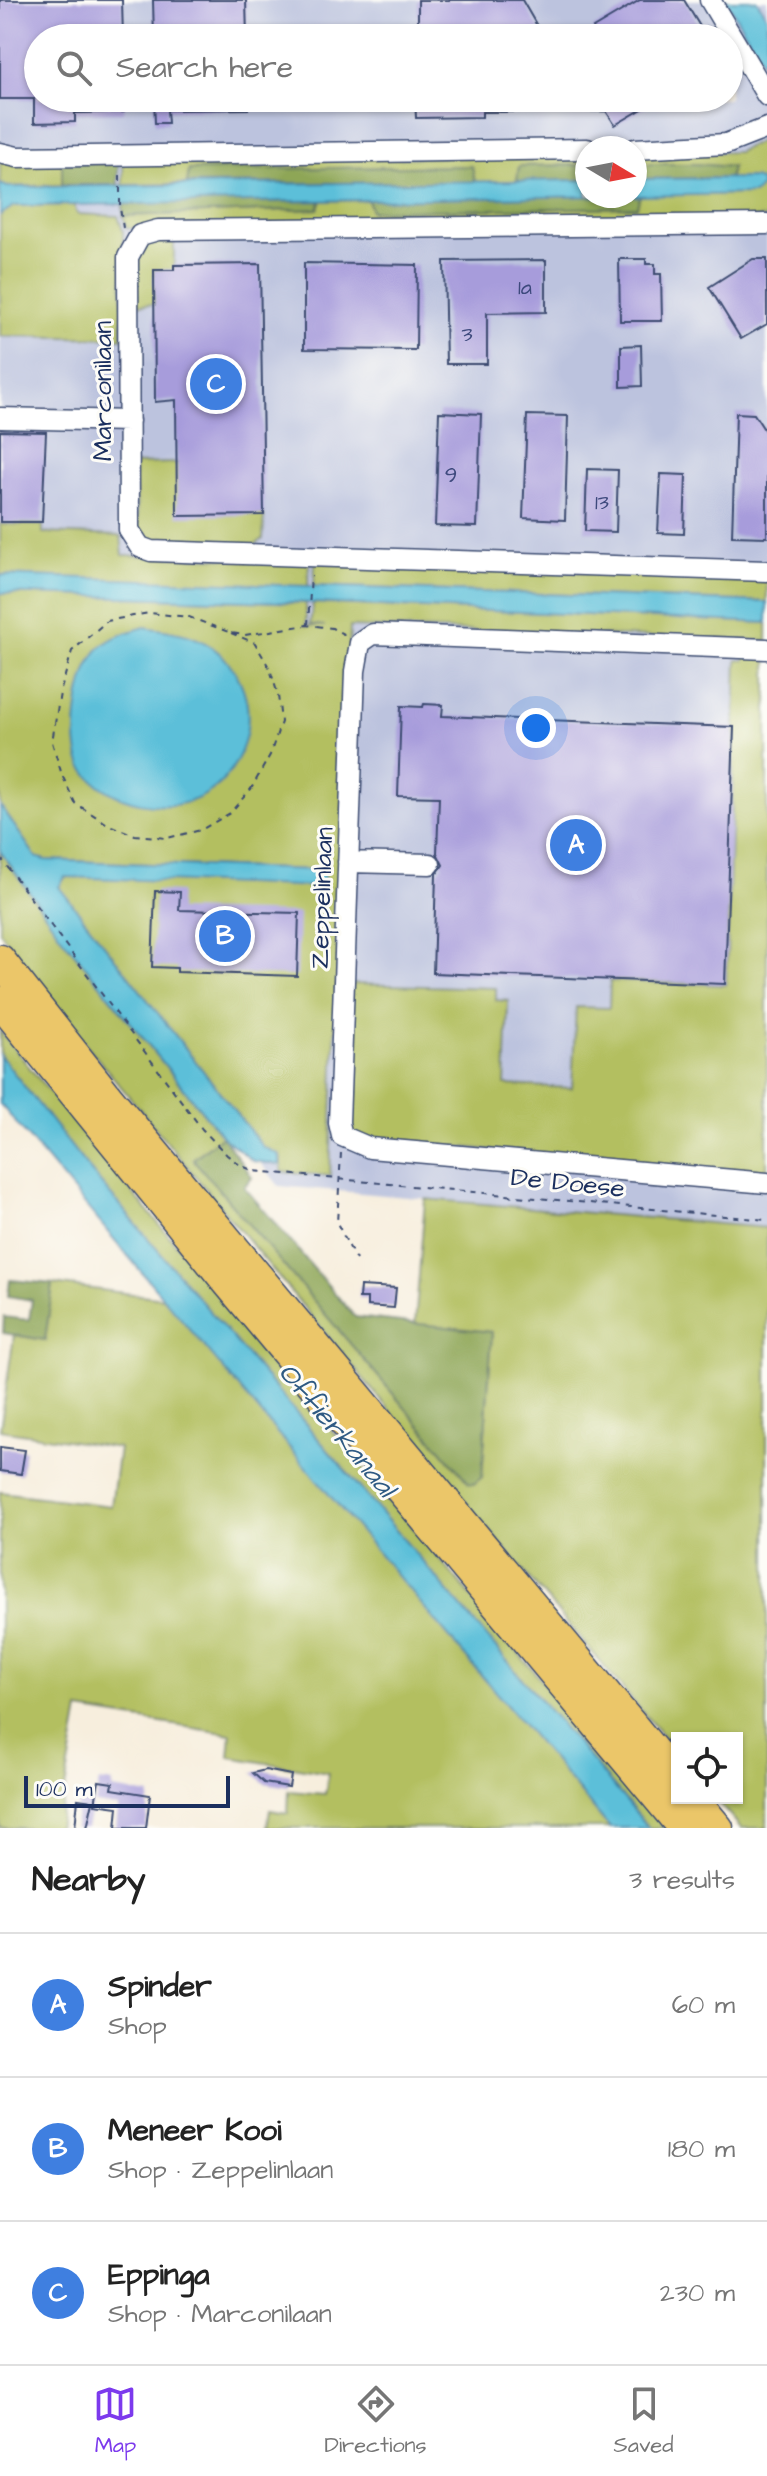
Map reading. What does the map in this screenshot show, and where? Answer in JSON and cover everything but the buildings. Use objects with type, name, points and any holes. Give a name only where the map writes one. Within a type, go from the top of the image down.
[{"type":"highway","points":[[0,960],[118,1109],[671,1772]]},
{"type":"highway","points":[[0,1002],[214,1266],[683,1828]]},
{"type":"highway","points":[[698,1804],[718,1828]]},
{"type":"street","points":[[710,0],[724,24]]},
{"type":"street","points":[[743,56],[767,96]]},
{"type":"street","points":[[647,148],[726,144],[767,128]]},
{"type":"street","points":[[0,153],[17,157],[575,149]]},
{"type":"street","name":"Marconilaan","points":[[767,224],[158,230],[140,235],[128,257],[129,530],[140,547],[151,551],[767,571]]},
{"type":"street","points":[[0,418],[129,421]]},
{"type":"street","points":[[360,643],[373,634],[767,649]]},
{"type":"street","name":"Zeppelinlaan","points":[[342,1136],[339,1123],[348,862],[355,671],[360,643]]},
{"type":"street","points":[[348,862],[430,864]]},
{"type":"street","points":[[342,1136],[370,1148],[767,1183]]},
{"type":"path","points":[[120,181],[120,208]]},
{"type":"path","points":[[307,625],[310,585]]},
{"type":"path","points":[[231,633],[255,643],[270,669],[278,695],[281,722],[270,755],[251,789],[230,813],[201,830],[167,838],[135,835],[109,825],[75,803],[52,742],[60,693],[72,651],[107,621],[149,613],[189,617],[245,635],[307,625],[332,628],[360,643]]},
{"type":"path","name":"De Doese","points":[[0,857],[202,1129],[240,1165],[254,1171],[767,1220]]},
{"type":"path","points":[[342,1136],[337,1223],[356,1260]]},
{"type":"shaded area","points":[[0,0],[767,0],[767,1228],[279,1186],[46,896],[0,829],[0,207],[7,187],[0,184]]},
{"type":"green space","points":[[767,138],[767,218],[127,228],[123,216],[318,209],[322,201],[368,200],[371,211],[647,208],[647,195],[754,194],[753,178],[730,178],[731,167],[647,164],[647,154],[737,152]]},
{"type":"green space","points":[[575,155],[575,165],[519,166],[517,181],[475,182],[471,166],[189,170],[187,184],[123,185],[123,162]]},
{"type":"green space","points":[[0,159],[62,163],[62,185],[7,187],[0,184]]},
{"type":"green space","points":[[62,163],[118,163],[118,185],[62,185]]},
{"type":"green space","points":[[647,164],[732,167],[729,178],[647,179]]},
{"type":"green space","points":[[575,165],[575,180],[517,181],[519,166]]},
{"type":"green space","points":[[472,166],[475,182],[187,184],[189,170]]},
{"type":"green space","points":[[575,196],[575,208],[371,211],[368,200]]},
{"type":"green space","points":[[321,201],[318,209],[123,216],[123,203]]},
{"type":"green space","points":[[74,205],[77,214],[118,216],[123,231],[122,338],[0,336],[0,215],[14,206]]},
{"type":"green space","points":[[174,240],[174,270],[154,270],[155,304],[138,305],[136,271],[142,248],[154,241]]},
{"type":"green space","points":[[177,463],[264,515],[263,539],[254,546],[159,543],[147,537],[138,528],[134,464]]},
{"type":"green space","points":[[0,524],[43,525],[43,533],[121,536],[123,555],[309,561],[308,587],[0,575]]},
{"type":"green space","points":[[315,562],[767,578],[767,602],[314,586]]},
{"type":"green space","points":[[0,593],[306,603],[306,626],[325,626],[310,624],[313,603],[767,623],[767,641],[350,627],[330,1176],[282,1172],[280,1155],[263,1147],[59,887],[65,877],[314,870],[45,860],[36,857],[0,805]]},
{"type":"green space","points":[[745,654],[767,655],[767,1177],[357,1137],[346,1124],[350,984],[496,988],[496,1000],[508,1001],[505,1085],[572,1088],[576,1007],[609,1008],[610,981],[726,985],[737,660],[745,660]]},
{"type":"green space","points":[[0,851],[63,939],[222,1136],[193,1159],[469,1483],[482,1477],[492,1333],[415,1325],[425,1199],[767,1228],[767,1828],[741,1828],[720,1804],[743,1804],[743,1732],[671,1732],[671,1746],[88,1047],[0,932]]},
{"type":"green space","points":[[0,1031],[665,1828],[649,1828],[88,1168],[0,1055]]},
{"type":"green space","points":[[222,1136],[252,1177],[244,1187],[355,1317],[492,1332],[482,1477],[474,1484],[469,1483],[193,1159]]},
{"type":"green space","points":[[10,1280],[53,1284],[45,1340],[3,1333],[4,1317],[29,1320],[32,1300],[8,1296]]},
{"type":"green space","points":[[53,1284],[164,1298],[610,1828],[267,1828],[270,1810],[288,1813],[289,1791],[325,1794],[329,1773],[229,1757],[231,1734],[79,1710],[58,1828],[0,1828],[0,1492],[111,1506],[119,1448],[0,1430],[14,1335],[45,1340]]},
{"type":"water","points":[[726,0],[757,0],[767,17],[767,69],[743,24]]},
{"type":"water","points":[[753,178],[760,180],[762,186],[754,194],[647,196],[647,179]]},
{"type":"water","points":[[575,180],[575,197],[14,206],[0,215],[0,184],[8,187]]},
{"type":"water","points":[[0,575],[767,602],[767,623],[0,593]]},
{"type":"water","points":[[145,627],[187,635],[211,646],[236,673],[247,707],[244,744],[227,775],[208,793],[177,804],[141,803],[108,791],[83,768],[76,743],[81,691],[91,661],[107,642]]},
{"type":"water","points":[[0,805],[36,857],[45,860],[314,870],[323,874],[325,882],[319,887],[65,877],[59,887],[263,1147],[280,1155],[280,1165],[253,1161],[222,1136],[63,939],[0,851]]},
{"type":"water","points":[[0,1055],[88,1168],[649,1828],[610,1828],[0,1104]]},
{"type":"place","name":"Eppinga","points":[[216,384]]},
{"type":"place","name":"Spinder","points":[[576,845]]},
{"type":"place","name":"Meneer Kooi","points":[[225,936]]},
{"type":"water label","name":"Offierkanaal","points":[[338,1429]]}]
